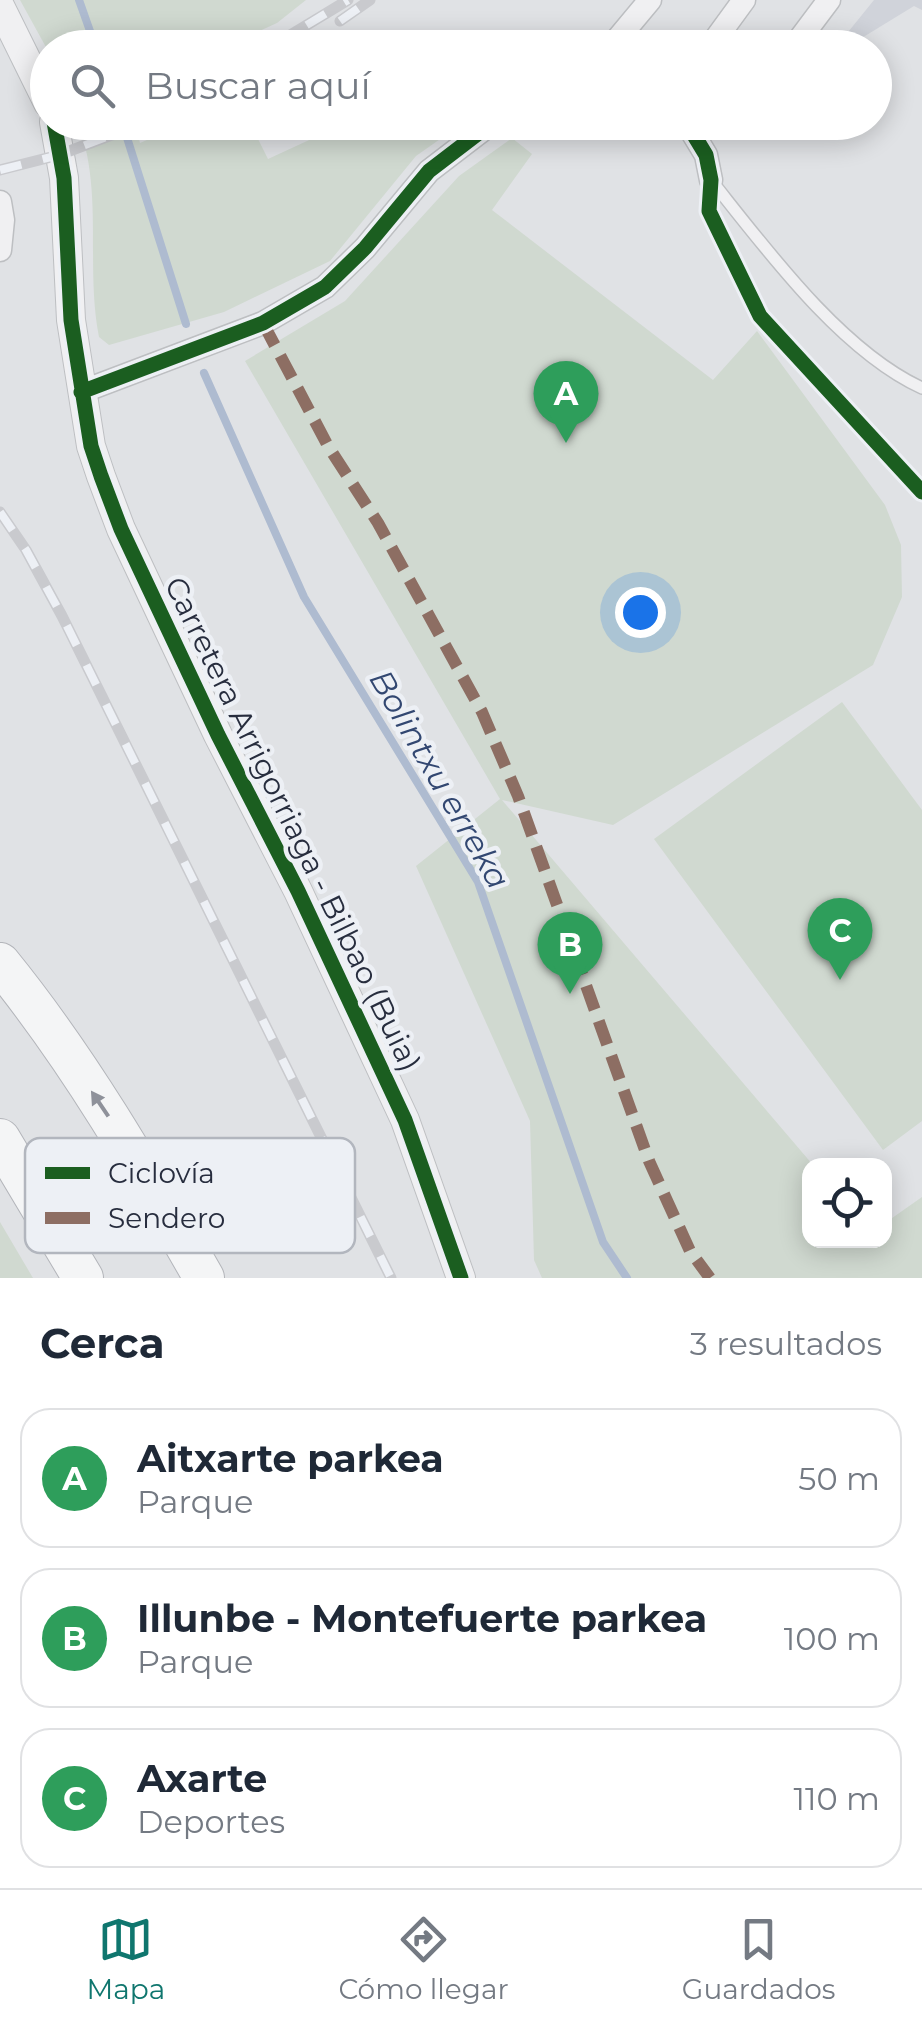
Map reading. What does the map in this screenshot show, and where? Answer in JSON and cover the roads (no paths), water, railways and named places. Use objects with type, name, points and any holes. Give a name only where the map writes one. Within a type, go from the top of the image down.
[{"type":"highway","points":[[0,962],[32,1002],[123,1138]]},
{"type":"highway","points":[[0,1140],[25,1182]]},
{"type":"highway","points":[[68,1253],[83,1278]]},
{"type":"highway","points":[[190,1253],[204,1278]]},
{"type":"street","points":[[625,30],[650,0]]},
{"type":"street","points":[[723,30],[744,0]]},
{"type":"street","points":[[806,30],[829,0]]},
{"type":"street","points":[[0,6],[30,67]]},
{"type":"street","name":"Carretera Arrigorriaga - Bilbao (Buia)","points":[[57,140],[64,178],[71,320],[82,392],[92,446],[121,529],[405,1120],[462,1278]]},
{"type":"street","points":[[82,392],[263,323],[325,286],[365,248],[429,172],[470,140]]},
{"type":"street","points":[[697,140],[706,155],[711,180]]},
{"type":"street","points":[[0,202],[4,220],[0,250]]},
{"type":"lane","points":[[711,180],[779,263],[852,342],[922,388]]},
{"type":"lane","points":[[711,180],[709,211],[760,316],[922,492]]},
{"type":"waterway","points":[[79,0],[90,30]]},
{"type":"waterway","points":[[128,140],[186,324]]},
{"type":"waterway","name":"Bolintxu erreka","points":[[204,373],[304,597],[478,882],[603,1242],[627,1278]]},
{"type":"railway","points":[[299,30],[348,0]]},
{"type":"railway","points":[[340,21],[370,0]]},
{"type":"railway","points":[[0,170],[99,140]]},
{"type":"railway","points":[[0,512],[62,616],[321,1138]]},
{"type":"railway","points":[[355,1206],[391,1278]]},
{"type":"place","name":"Aitxarte parkea","points":[[566,443]]},
{"type":"place","name":"Axarte","points":[[840,980]]},
{"type":"place","name":"Illunbe - Montefuerte parkea","points":[[570,994]]}]
